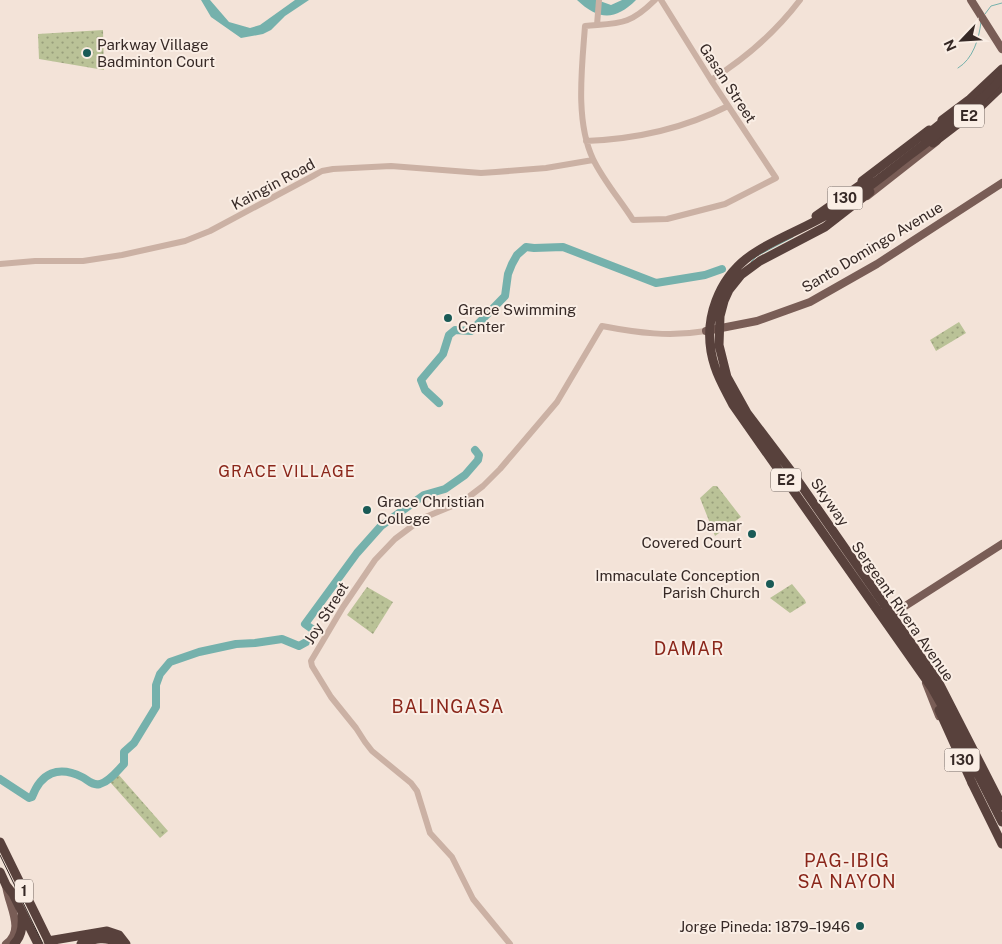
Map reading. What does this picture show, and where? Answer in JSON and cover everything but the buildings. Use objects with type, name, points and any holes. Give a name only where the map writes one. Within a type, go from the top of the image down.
[{"type":"highway","name":"Skyway","points":[[788,236],[855,187],[882,171],[968,106],[988,90],[1002,72]]},
{"type":"highway","name":"Skyway","points":[[1000,816],[942,705],[919,669],[733,405],[715,367],[710,342],[710,322],[715,300],[722,286],[730,275],[748,258],[759,250],[830,213],[849,200],[994,89],[1002,72]]},
{"type":"highway","name":"Skyway","points":[[809,237],[842,198],[959,110],[1002,72]]},
{"type":"highway","name":"Skyway","points":[[1002,87],[980,107],[825,227],[748,269],[729,290],[720,316],[718,330],[719,345],[727,377],[747,413],[794,475],[940,683],[1002,807]]},
{"type":"highway","name":"Skyway","points":[[919,669],[1002,842]]},
{"type":"highway","points":[[961,759],[976,802]]},
{"type":"highway","name":"1","points":[[0,842],[49,943]]},
{"type":"highway","name":"1","points":[[0,872],[38,944]]},
{"type":"highway","points":[[14,944],[22,931],[21,910]]},
{"type":"highway","points":[[49,943],[107,931],[119,935],[126,944]]},
{"type":"highway","points":[[81,944],[100,938],[112,940],[118,944]]},
{"type":"main road","points":[[971,0],[1001,47]]},
{"type":"main road","name":"130","points":[[721,329],[727,300],[741,277],[761,260],[806,237],[970,102],[1002,72]]},
{"type":"main road","name":"130","points":[[706,331],[712,297],[727,273],[734,267],[747,257],[843,207],[983,106],[1002,87]]},
{"type":"main road","name":"Santo Domingo Avenue","points":[[706,331],[757,321],[818,298],[877,264],[1002,183]]},
{"type":"main road","name":"Sergeant Rivera Avenue","points":[[721,329],[727,367],[741,399],[938,684],[1002,807]]},
{"type":"main road","name":"Sergeant Rivera Avenue","points":[[706,331],[708,355],[715,377],[733,411],[924,679],[945,712],[1000,816],[1002,826]]},
{"type":"main road","points":[[883,621],[1002,544]]},
{"type":"main road","name":"Sergeant Rivera Avenue","points":[[924,679],[961,759]]},
{"type":"main road","points":[[6,885],[16,922],[16,929],[12,939],[6,944]]},
{"type":"street","points":[[597,25],[599,0]]},
{"type":"street","points":[[594,160],[586,141],[583,127],[584,26],[619,23],[632,19],[654,0]]},
{"type":"street","name":"Gasan Street","points":[[594,160],[634,220],[667,219],[725,204],[776,178],[661,0]]},
{"type":"street","points":[[711,80],[733,67],[760,45],[787,17],[800,0]]},
{"type":"street","points":[[586,141],[614,140],[653,134],[703,118],[728,106]]},
{"type":"street","name":"Kaingin Road","points":[[0,264],[34,261],[83,261],[122,255],[184,240],[210,231],[322,171],[333,169],[398,166],[481,173],[546,168],[594,160]]},
{"type":"street","name":"Santo Domingo Avenue","points":[[602,326],[648,334],[671,335],[706,331]]},
{"type":"street","name":"Joy Street","points":[[510,944],[473,899],[452,857],[430,833],[417,792],[411,782],[372,751],[331,697],[312,666],[311,660],[324,636],[375,560],[396,539],[423,518],[462,502],[500,470],[556,402],[602,326]]},
{"type":"green space","points":[[103,30],[104,70],[39,59],[38,34]]},
{"type":"green space","points":[[959,322],[966,333],[936,351],[930,340]]},
{"type":"green space","points":[[713,486],[717,486],[741,517],[715,536],[700,498]]},
{"type":"green space","points":[[792,584],[806,603],[790,613],[770,598]]},
{"type":"green space","points":[[367,587],[393,602],[373,634],[347,615]]},
{"type":"green space","points":[[118,774],[168,831],[160,838],[110,782]]},
{"type":"water","points":[[201,0],[210,0],[229,22],[250,28],[260,25],[295,0],[309,0],[285,16],[271,30],[263,34],[241,38],[211,17]]},
{"type":"water","points":[[577,0],[597,0],[611,5],[622,0],[636,0],[621,12],[614,15],[606,15],[592,11]]},
{"type":"waterway","points":[[985,14],[991,6],[1002,3]]},
{"type":"waterway","points":[[958,68],[971,54],[979,35],[981,22]]},
{"type":"waterway","points":[[751,262],[757,256],[793,237]]},
{"type":"waterway","points":[[439,403],[425,390],[421,380],[443,354],[449,335],[455,330],[471,331],[505,296],[508,274],[512,264],[517,255],[526,247],[563,247],[656,283],[705,275],[722,269]]},
{"type":"waterway","points":[[0,779],[29,798],[32,797],[45,777],[58,772],[73,773],[95,784],[107,781],[124,764],[124,752],[134,743],[156,707],[156,685],[160,674],[170,662],[199,652],[236,644],[282,639],[299,646],[308,641],[315,631],[305,624],[357,553],[381,526],[424,495],[445,489],[465,475],[478,460],[479,455],[475,450]]},
{"type":"tram line","points":[[0,855],[43,944]]},
{"type":"place","name":"Parkway Village Badminton Court","points":[[87,53]]},
{"type":"place","name":"Grace Swimming Center","points":[[448,318]]},
{"type":"place","name":"Grace Christian College","points":[[367,510]]},
{"type":"place","name":"Damar Covered Court","points":[[752,534]]},
{"type":"place","name":"Immaculate Conception Parish Church","points":[[770,584]]},
{"type":"place","name":"Jorge Pineda: 1879–1946","points":[[860,926]]},
{"type":"district","name":"GRACE VILLAGE","points":[[287,471]]},
{"type":"district","name":"DAMAR","points":[[689,648]]},
{"type":"district","name":"BALINGASA","points":[[448,706]]},
{"type":"district","name":"PAG-IBIG SA NAYON","points":[[847,870]]}]
